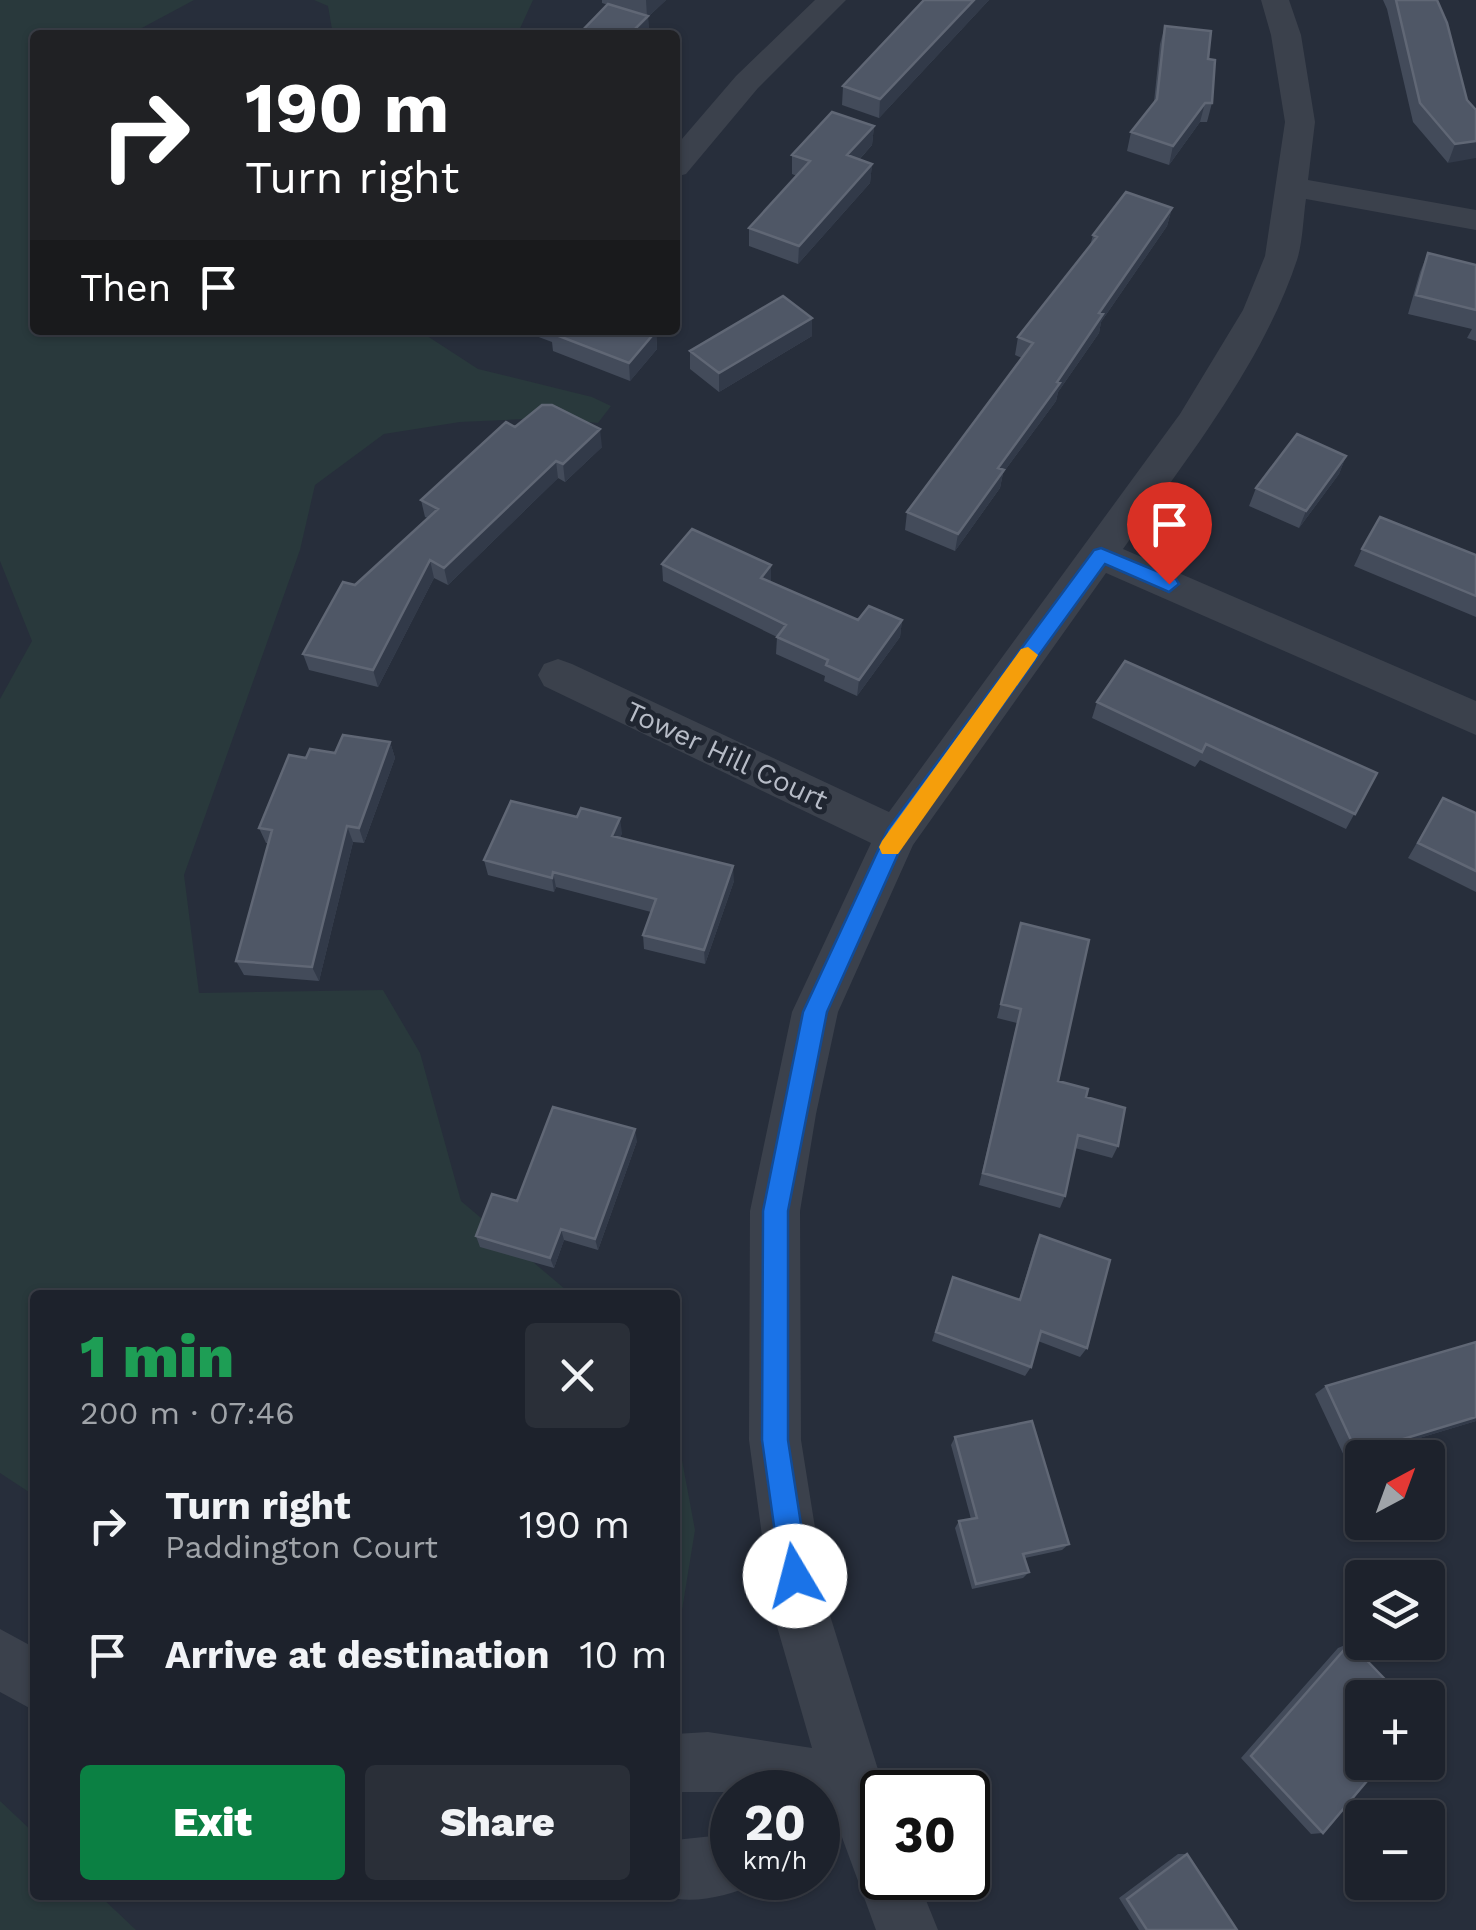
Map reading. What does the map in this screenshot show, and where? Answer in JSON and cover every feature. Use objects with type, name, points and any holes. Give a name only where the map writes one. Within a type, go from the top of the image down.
[{"type":"street","points":[[680,162],[747,82],[832,0]]},
{"type":"street","points":[[829,1770],[775,1440],[775,1211],[815,1012],[896,836],[1193,423],[1250,328],[1282,256],[1300,122],[1276,0]]},
{"type":"street","points":[[1294,186],[1476,220]]},
{"type":"street","points":[[1101,555],[1476,718]]},
{"type":"street","name":"Tower Hill Court","points":[[558,674],[896,836]]},
{"type":"street","points":[[0,1657],[30,1678]]},
{"type":"street","points":[[680,1763],[708,1762],[737,1770]]},
{"type":"street","points":[[840,1806],[860,1834]]},
{"type":"street","points":[[680,1869],[710,1866]]},
{"type":"street","points":[[896,1900],[908,1930]]},
{"type":"shaded area","points":[[0,0],[194,0],[140,30],[30,30],[30,335],[426,335],[478,369],[592,397],[611,406],[598,423],[547,418],[460,422],[384,434],[315,485],[300,550],[184,875],[199,993],[383,990],[420,1053],[461,1201],[566,1290],[30,1290],[30,1493],[0,1473],[0,699],[32,641],[0,561]]},
{"type":"shaded area","points":[[314,0],[533,0],[519,30],[332,30],[328,6]]},
{"type":"shaded area","points":[[680,1450],[695,1530],[680,1622]]},
{"type":"shaded area","points":[[0,1801],[30,1829],[30,1900],[104,1900],[136,1930],[0,1930]]},
{"type":"building","points":[[924,0],[974,0],[880,99],[843,86]]},
{"type":"building","points":[[1396,0],[1437,0],[1467,100],[1476,110],[1476,141],[1455,144],[1420,103]]},
{"type":"building","points":[[608,4],[648,16],[634,30],[583,30]]},
{"type":"building","points":[[1165,26],[1211,31],[1208,59],[1215,60],[1212,103],[1205,103],[1173,146],[1131,132],[1157,99]]},
{"type":"building","points":[[832,112],[874,126],[847,155],[872,164],[799,246],[749,228],[810,161],[792,155]]},
{"type":"building","points":[[1126,192],[1172,208],[1099,313],[1103,314],[1057,382],[1060,383],[998,468],[1004,470],[958,534],[907,512],[1033,343],[1018,337],[1097,237],[1093,235]]},
{"type":"building","points":[[1428,253],[1476,265],[1476,310],[1416,295]]},
{"type":"building","points":[[783,296],[812,318],[719,373],[690,351]]},
{"type":"building","points":[[556,335],[653,335],[629,363]]},
{"type":"building","points":[[542,405],[552,405],[600,429],[563,464],[556,461],[444,568],[430,560],[373,670],[303,654],[343,582],[355,585],[438,509],[421,500],[506,422],[515,427]]},
{"type":"building","points":[[1297,434],[1346,456],[1306,511],[1256,488]]},
{"type":"building","points":[[1380,517],[1476,555],[1476,596],[1362,549]]},
{"type":"building","points":[[692,529],[771,565],[761,578],[858,620],[869,606],[902,620],[859,680],[826,665],[828,660],[777,637],[786,625],[662,564]]},
{"type":"building","points":[[1125,661],[1377,773],[1355,814],[1206,744],[1202,752],[1097,702]]},
{"type":"building","points":[[343,735],[390,742],[359,828],[347,826],[312,967],[236,961],[272,830],[259,828],[289,755],[306,758],[310,749],[335,753]]},
{"type":"building","points":[[1443,798],[1476,813],[1476,871],[1418,843]]},
{"type":"building","points":[[511,801],[577,817],[581,808],[620,818],[612,836],[733,866],[704,950],[643,935],[656,899],[553,872],[552,878],[484,860]]},
{"type":"building","points":[[1021,923],[1089,940],[1058,1081],[1088,1089],[1086,1097],[1125,1108],[1118,1146],[1078,1135],[1065,1196],[983,1173],[1021,1009],[1001,1004]]},
{"type":"building","points":[[553,1107],[635,1129],[595,1239],[561,1229],[550,1258],[476,1236],[492,1194],[517,1201]]},
{"type":"building","points":[[1040,1235],[1110,1260],[1087,1348],[1041,1331],[1031,1367],[936,1332],[953,1277],[1020,1300]]},
{"type":"building","points":[[1476,1342],[1476,1417],[1400,1440],[1351,1440],[1326,1386]]},
{"type":"building","points":[[1032,1421],[1069,1544],[1023,1554],[1029,1572],[976,1584],[959,1521],[977,1518],[955,1437]]},
{"type":"building","points":[[1345,1649],[1345,1660],[1366,1660],[1386,1680],[1345,1680],[1345,1780],[1368,1780],[1351,1800],[1345,1800],[1345,1807],[1323,1833],[1251,1756]]},
{"type":"building","points":[[1187,1854],[1237,1930],[1147,1930],[1127,1899]]},
{"type":"slow traffic","points":[[890,847],[1028,655]]},
{"type":"route","points":[[795,1576],[775,1440],[775,1211],[815,1012],[896,836],[1101,555],[1169,584]]}]
